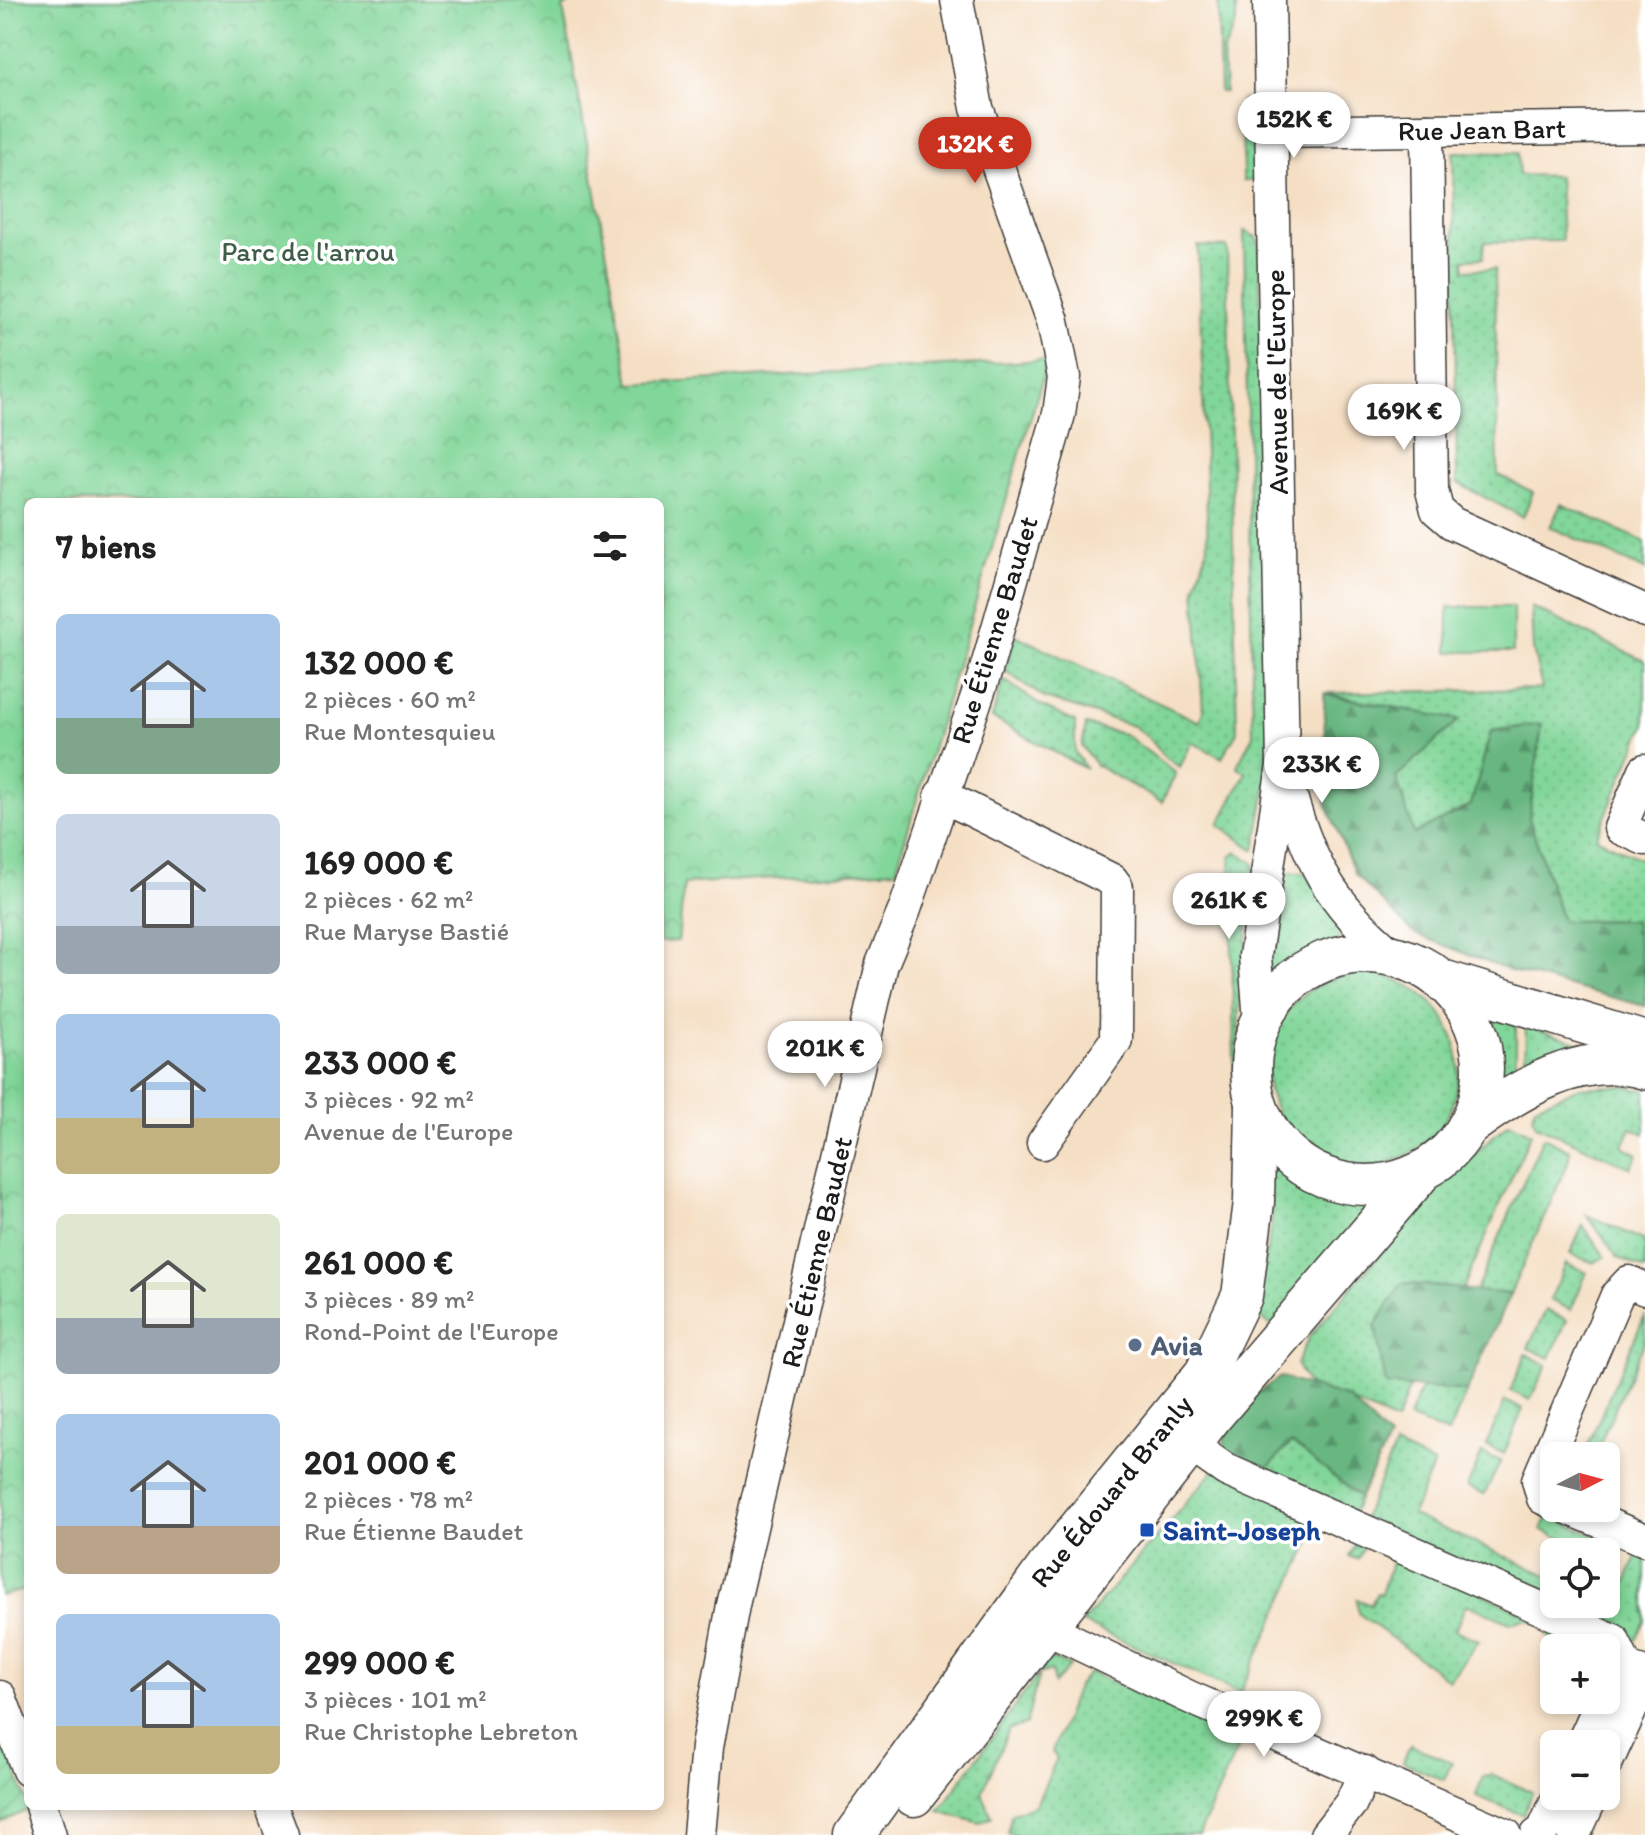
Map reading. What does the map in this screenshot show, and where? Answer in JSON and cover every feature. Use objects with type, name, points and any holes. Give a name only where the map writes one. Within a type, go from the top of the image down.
[{"type":"main road","points":[[1469,1126],[1482,1088],[1482,1048],[1468,1010],[1442,980],[1419,964],[1393,955],[1353,953],[1314,965],[1282,989],[1260,1022],[1250,1063],[1256,1104],[1274,1140],[1305,1168],[1342,1183],[1383,1185],[1421,1173],[1448,1153],[1469,1126],[1499,1104],[1558,1073],[1591,1065],[1645,1069]]},
{"type":"main road","points":[[1442,980],[1645,1042]]},
{"type":"main road","name":"Rue Édouard Branly","points":[[854,1835],[1048,1566],[1205,1373],[1242,1296],[1250,1254],[1256,1104]]},
{"type":"main road","name":"Rue Édouard Branly","points":[[884,1835],[1189,1444],[1421,1173]]},
{"type":"street","name":"Rue Étienne Baudet","points":[[699,1835],[707,1747],[733,1605],[882,964],[905,909],[941,795],[986,670],[1059,414],[1064,377],[1053,321],[977,108],[957,0]]},
{"type":"street","name":"Avenue de l'Europe","points":[[1260,1022],[1255,956],[1283,765],[1269,0]]},
{"type":"street","name":"Rue Jean Bart","points":[[1271,132],[1645,127]]},
{"type":"street","points":[[1427,130],[1432,490],[1437,510],[1452,523],[1645,611]]},
{"type":"street","name":"Avenue de l'Europe","points":[[1283,765],[1297,819],[1318,873],[1361,929],[1393,955]]},
{"type":"street","points":[[1645,770],[1620,828],[1645,839]]},
{"type":"street","points":[[941,795],[1047,845],[1112,880],[1117,887],[1116,1040],[1043,1143]]},
{"type":"street","points":[[1554,1442],[1617,1295],[1629,1282],[1645,1289]]},
{"type":"street","points":[[1189,1444],[1226,1470],[1613,1640],[1631,1678],[1616,1730]]},
{"type":"street","points":[[1602,1522],[1645,1540]]},
{"type":"street","points":[[1046,1628],[1189,1697],[1506,1835]]},
{"type":"street","points":[[0,1697],[24,1760]]},
{"type":"street","points":[[1326,1835],[1351,1803],[1365,1772]]},
{"type":"street","points":[[42,1810],[50,1835]]},
{"type":"street","points":[[273,1810],[282,1835]]},
{"type":"street","points":[[1537,1835],[1543,1831],[1553,1810]]},
{"type":"street","points":[[1574,1835],[1586,1810]]},
{"type":"green space","name":"Parc de l'arrou","points":[[0,0],[574,0],[563,8],[630,384],[1048,360],[896,870],[684,884],[678,941],[664,942],[664,498],[24,498],[24,1590],[0,1596]]},
{"type":"green space","points":[[1218,0],[1236,0],[1236,23],[1223,53],[1225,92],[1220,92]]},
{"type":"green space","points":[[1260,100],[1261,181],[1243,181],[1242,101]]},
{"type":"green space","points":[[1453,152],[1518,153],[1519,175],[1559,176],[1562,241],[1484,242],[1483,258],[1464,259],[1465,270],[1495,269],[1498,475],[1533,492],[1523,517],[1457,483]]},
{"type":"green space","points":[[1244,231],[1256,237],[1259,243],[1271,761],[1255,850],[1219,825],[1246,773],[1237,766],[1253,735]]},
{"type":"green space","points":[[1198,246],[1227,247],[1237,732],[1222,758],[1192,742],[1180,767],[1166,758],[1149,738],[1133,726],[1045,698],[1005,671],[1015,635],[1199,722],[1203,711],[1195,588],[1208,546]]},
{"type":"green space","points":[[1561,504],[1645,542],[1645,570],[1550,527]]},
{"type":"green space","points":[[1448,607],[1513,607],[1513,652],[1448,652]]},
{"type":"green space","points":[[1531,607],[1645,661],[1645,725],[1596,838],[1645,861],[1645,982],[1633,920],[1562,921],[1529,818],[1542,724],[1491,731],[1471,805],[1414,835],[1396,777],[1458,720],[1324,693],[1542,689],[1533,649]]},
{"type":"green space","points":[[1003,679],[1041,706],[1075,722],[1075,752],[1086,769],[992,718]]},
{"type":"green space","points":[[1324,694],[1459,720],[1396,777],[1414,834],[1471,805],[1491,731],[1542,724],[1529,818],[1562,921],[1634,920],[1645,982],[1645,1006],[1510,971],[1413,933],[1355,874],[1326,803]]},
{"type":"green space","points":[[1086,725],[1124,734],[1176,773],[1162,802],[1097,766],[1082,747]]},
{"type":"green space","points":[[1237,852],[1254,863],[1255,873],[1239,1007],[1237,1076],[1249,1140],[1243,1198],[1232,1194],[1234,1064],[1230,858]]},
{"type":"green space","points":[[1278,872],[1305,873],[1345,928],[1335,943],[1309,952],[1279,973],[1268,967]]},
{"type":"green space","points":[[1363,974],[1382,975],[1400,981],[1431,1002],[1452,1033],[1458,1051],[1458,1089],[1452,1107],[1431,1138],[1400,1159],[1382,1165],[1363,1166],[1344,1165],[1326,1159],[1295,1138],[1274,1107],[1268,1089],[1267,1070],[1268,1051],[1274,1033],[1295,1002],[1326,981],[1344,975]]},
{"type":"green space","points":[[1482,1002],[1516,1021],[1516,1079],[1496,1088],[1493,1046]]},
{"type":"green space","points":[[1526,1026],[1587,1045],[1586,1052],[1525,1071]]},
{"type":"green space","points":[[1617,1086],[1645,1090],[1645,1134],[1631,1128],[1623,1146],[1638,1154],[1631,1168],[1536,1125],[1533,1117],[1535,1106],[1578,1088]]},
{"type":"green space","points":[[1509,1122],[1531,1133],[1463,1289],[1402,1283],[1386,1384],[1410,1386],[1396,1422],[1309,1386],[1296,1364],[1309,1337],[1439,1186]]},
{"type":"green space","points":[[1543,1137],[1570,1150],[1568,1163],[1510,1294],[1476,1291]]},
{"type":"green space","points":[[1268,1168],[1291,1174],[1333,1195],[1360,1197],[1370,1209],[1275,1329],[1255,1312],[1272,1222]]},
{"type":"green space","points":[[1587,1215],[1645,1241],[1645,1270],[1617,1257]]},
{"type":"green space","points":[[1583,1225],[1605,1257],[1594,1263],[1570,1254]]},
{"type":"green space","points":[[1566,1264],[1587,1272],[1571,1310],[1550,1300]]},
{"type":"green space","points":[[1402,1283],[1510,1294],[1467,1391],[1386,1385],[1375,1326]]},
{"type":"green space","points":[[1546,1310],[1567,1320],[1550,1358],[1528,1348]]},
{"type":"green space","points":[[1645,1315],[1645,1341],[1600,1442],[1589,1442]]},
{"type":"green space","points":[[1526,1354],[1547,1365],[1530,1400],[1510,1391]]},
{"type":"green space","points":[[1280,1377],[1348,1398],[1389,1439],[1360,1497],[1291,1443],[1260,1476],[1223,1457],[1227,1414]]},
{"type":"green space","points":[[1422,1387],[1467,1391],[1448,1434],[1408,1418]]},
{"type":"green space","points":[[1505,1401],[1523,1409],[1504,1454],[1486,1445]]},
{"type":"green space","points":[[1291,1442],[1360,1497],[1351,1517],[1260,1476]]},
{"type":"green space","points":[[1395,1446],[1434,1464],[1412,1515],[1540,1572],[1540,1604],[1361,1524]]},
{"type":"green space","points":[[1482,1453],[1501,1461],[1484,1495],[1467,1487]]},
{"type":"green space","points":[[1216,1468],[1321,1520],[1240,1693],[1082,1623]]},
{"type":"green space","points":[[1545,1522],[1562,1522],[1596,1536],[1560,1538],[1542,1530]]},
{"type":"green space","points":[[1359,1536],[1568,1634],[1547,1634],[1539,1623],[1525,1619],[1510,1623],[1466,1604],[1455,1630],[1479,1641],[1449,1680],[1358,1613],[1357,1599],[1371,1605],[1377,1593],[1381,1594],[1392,1559],[1364,1546],[1358,1559],[1349,1557]]},
{"type":"green space","points":[[1638,1554],[1645,1557],[1645,1621],[1633,1646],[1620,1640],[1620,1634],[1606,1634],[1571,1618],[1620,1618],[1620,1597]]},
{"type":"green space","points":[[1050,1658],[1070,1666],[1054,1684],[1051,1670],[1039,1674],[1026,1725],[1009,1729],[982,1793],[992,1817],[979,1823],[939,1811]]},
{"type":"green space","points":[[1090,1672],[1241,1740],[1199,1835],[1014,1835],[1007,1832],[1012,1813],[1036,1805],[1057,1758],[1052,1752],[1077,1687]]},
{"type":"green space","points":[[0,1729],[24,1793],[24,1810],[28,1810],[0,1823]]},
{"type":"green space","points":[[1410,1745],[1452,1762],[1444,1780],[1403,1762]]},
{"type":"green space","points":[[1491,1774],[1532,1792],[1523,1815],[1476,1796],[1483,1776],[1489,1777]]},
{"type":"place","name":"Avia","points":[[1135,1345]]},
{"type":"place","name":"Saint-Joseph","points":[[1147,1530]]}]
